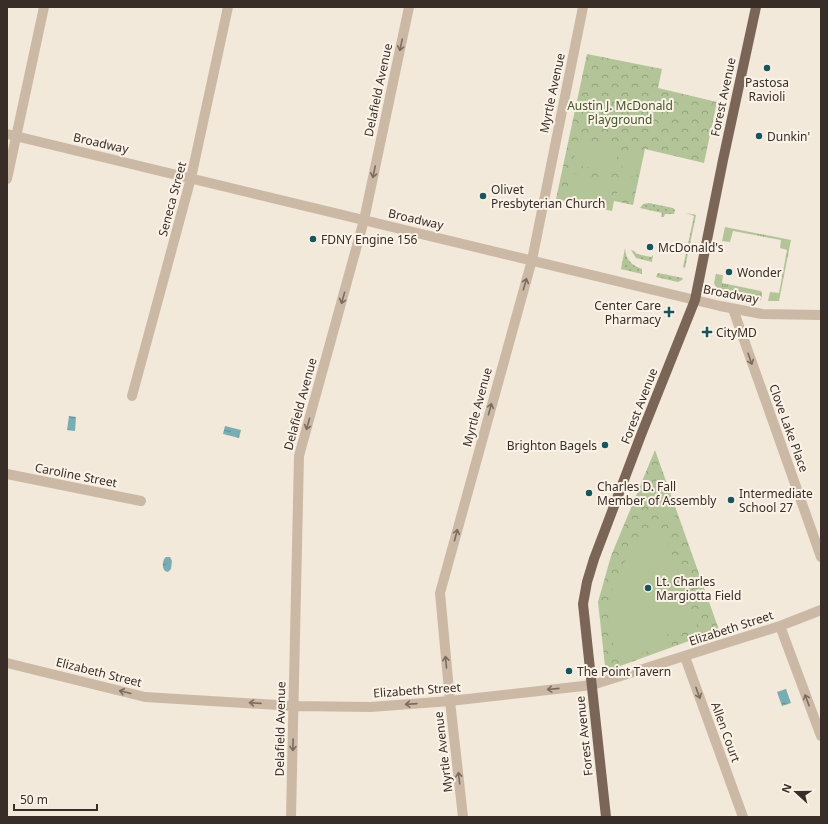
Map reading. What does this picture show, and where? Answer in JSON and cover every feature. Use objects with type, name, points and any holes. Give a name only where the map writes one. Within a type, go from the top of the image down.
[{"type":"main road","name":"Forest Avenue","points":[[606,817],[583,604],[587,582],[597,551],[636,448],[695,300],[721,167],[756,7]]},
{"type":"street","points":[[7,179],[12,135],[44,7]]},
{"type":"street","name":"Seneca Street","points":[[132,396],[191,178],[228,7]]},
{"type":"street","name":"Delafield Avenue","points":[[291,817],[299,456],[364,220],[409,7]]},
{"type":"street","name":"Myrtle Avenue","points":[[464,817],[450,701],[440,593],[532,260],[583,7]]},
{"type":"street","name":"Broadway","points":[[12,135],[733,309],[762,314],[821,315]]},
{"type":"street","name":"Clove Lake Place","points":[[733,309],[821,557]]},
{"type":"street","name":"Caroline Street","points":[[7,474],[141,501]]},
{"type":"street","name":"Elizabeth Street","points":[[7,663],[145,697],[294,706],[370,707],[450,701],[592,685],[780,626],[821,610]]},
{"type":"street","points":[[780,626],[821,736]]},
{"type":"street","name":"Allen Court","points":[[685,657],[743,817]]},
{"type":"green space","name":"Austin J. McDonald Playground","points":[[587,54],[662,69],[658,88],[717,102],[704,163],[645,149],[633,205],[614,201],[612,211],[556,199]]},
{"type":"green space","points":[[578,139],[619,148],[614,173],[573,164]]},
{"type":"green space","points":[[625,153],[640,156],[636,177],[621,174]]},
{"type":"green space","points":[[571,173],[612,182],[607,206],[565,198]]},
{"type":"green space","points":[[620,177],[635,180],[631,201],[616,198]]},
{"type":"green space","points":[[649,203],[673,208],[675,210],[674,214],[665,214],[664,217],[661,217],[662,213],[640,208],[643,204]]},
{"type":"green space","points":[[686,213],[696,215],[685,268],[683,267],[694,216]]},
{"type":"green space","points":[[725,227],[791,240],[779,301],[768,301],[770,292],[779,293],[787,250],[780,248],[781,240],[733,231],[730,242],[722,241]]},
{"type":"green space","points":[[625,248],[628,259],[632,264],[642,269],[642,274],[621,269]]},
{"type":"green space","points":[[631,250],[637,254],[651,257],[653,255],[652,262],[636,258]]},
{"type":"green space","points":[[658,273],[683,278],[678,282],[656,277]]},
{"type":"green space","points":[[716,274],[723,275],[722,283],[761,291],[761,300],[718,291],[714,283]]},
{"type":"green space","points":[[655,450],[719,630],[612,669],[605,666],[598,602],[611,556]]},
{"type":"green space","points":[[662,483],[676,520],[666,524],[653,487]]},
{"type":"green space","name":"Lt. Charles Margiotta Field","points":[[662,528],[692,611],[696,610],[699,619],[695,629],[685,632],[682,629],[660,637],[663,645],[632,656],[621,656],[616,653],[611,635],[609,617],[610,599],[615,582],[623,565],[633,551],[646,538]]},
{"type":"water","points":[[69,416],[76,417],[75,431],[67,430]]},
{"type":"water","points":[[225,426],[241,430],[239,438],[223,434]]},
{"type":"water","points":[[166,557],[170,557],[172,561],[171,569],[168,572],[164,570],[163,566],[163,562]]},
{"type":"water","points":[[786,689],[791,703],[782,706],[777,692]]},
{"type":"place","name":"Pastosa Ravioli","points":[[767,68]]},
{"type":"place","name":"Dunkin'","points":[[759,136]]},
{"type":"place","name":"Olivet Presbyterian Church","points":[[483,196]]},
{"type":"place","name":"FDNY Engine 156","points":[[313,239]]},
{"type":"place","name":"McDonald's","points":[[650,247]]},
{"type":"place","name":"Wonder","points":[[729,272]]},
{"type":"place","name":"Center Care Pharmacy","points":[[669,312]]},
{"type":"place","name":"CityMD","points":[[707,332]]},
{"type":"place","name":"Brighton Bagels","points":[[605,445]]},
{"type":"place","name":"Charles D. Fall Member of Assembly","points":[[589,493]]},
{"type":"place","name":"Intermediate School 27","points":[[731,500]]},
{"type":"place","name":"Lt. Charles Margiotta Field","points":[[648,588]]},
{"type":"place","name":"The Point Tavern","points":[[569,671]]}]
